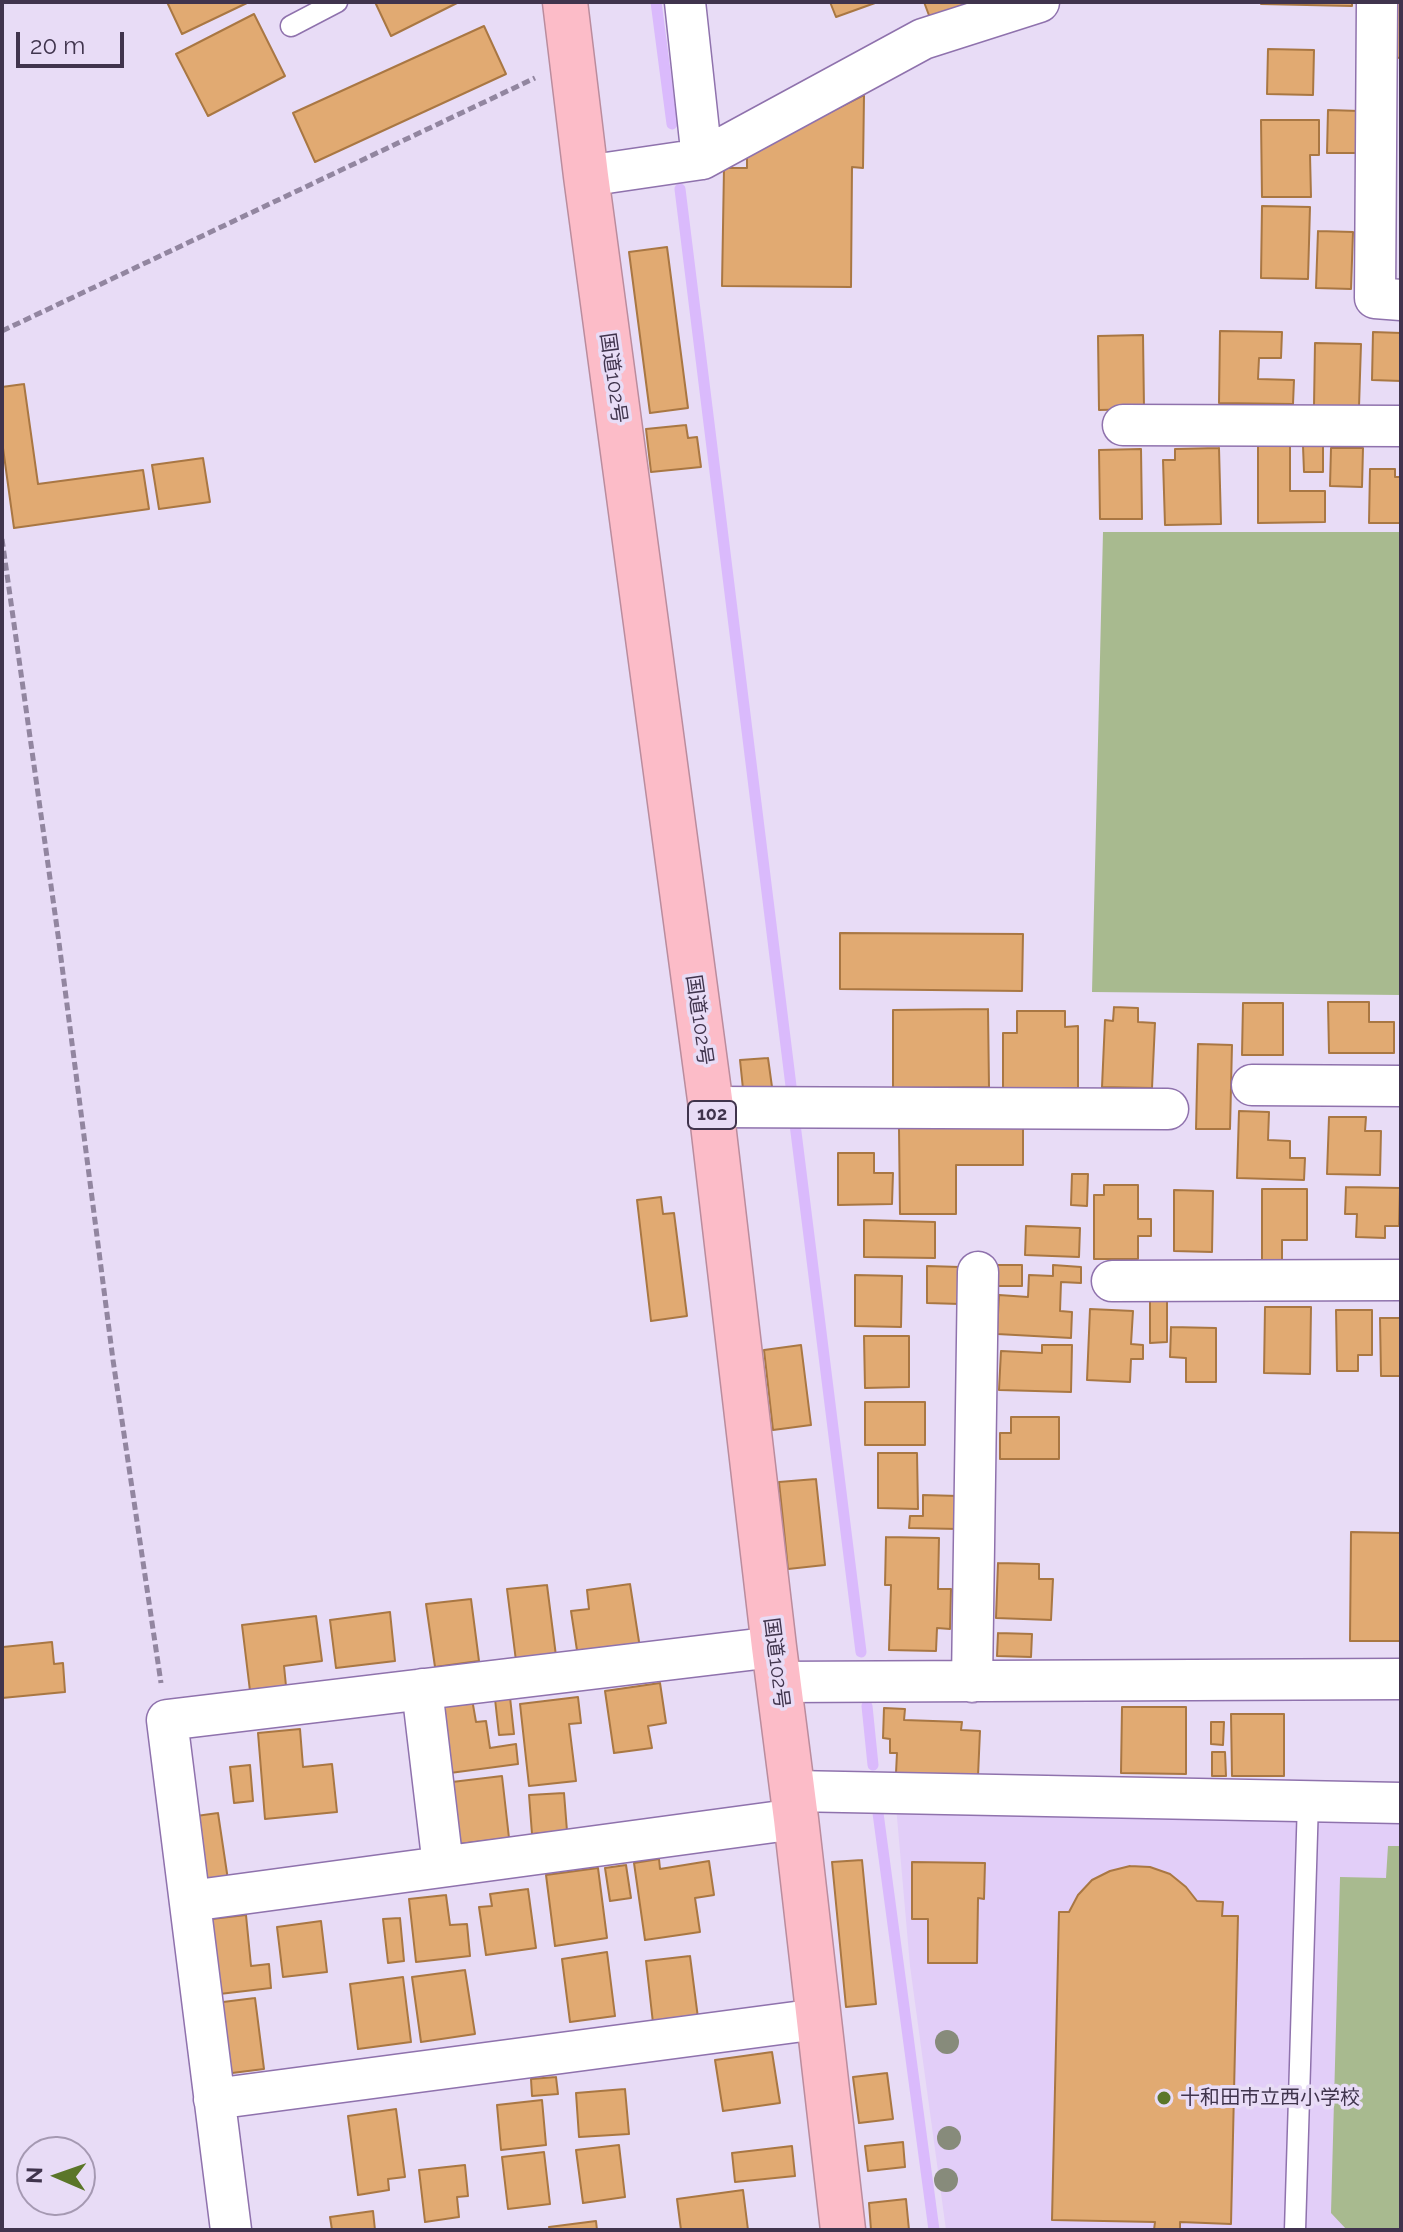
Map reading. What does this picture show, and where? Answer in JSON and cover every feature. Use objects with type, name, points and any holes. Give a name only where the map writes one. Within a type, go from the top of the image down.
[{"type":"highway","name":"国道102号","points":[[565,2],[711,1107],[843,2230]]},
{"type":"street","points":[[685,2],[702,159]]},
{"type":"street","points":[[586,176],[702,159],[923,39],[1039,2]]},
{"type":"street","points":[[1377,2],[1375,298],[1401,300]]},
{"type":"street","points":[[1123,425],[1401,426]]},
{"type":"street","points":[[1252,1085],[1401,1086]]},
{"type":"street","points":[[711,1107],[1168,1109]]},
{"type":"street","points":[[972,1682],[978,1272]]},
{"type":"street","points":[[1112,1281],[1401,1280]]},
{"type":"street","points":[[231,2230],[167,1720],[422,1689],[776,1665],[972,1682],[1401,1679]]},
{"type":"street","points":[[422,1689],[443,1866]]},
{"type":"street","points":[[190,1901],[443,1866],[795,1805],[1401,1803]]},
{"type":"street","points":[[214,2099],[818,2019]]},
{"type":"lane","points":[[291,26],[337,2]]},
{"type":"lane","points":[[1295,2230],[1308,1801]]},
{"type":"path","points":[[2,331],[572,60]]},
{"type":"path","points":[[2,539],[58,935],[113,1360],[167,1720]]},
{"type":"shaded area","name":"十和田市立西小学校","points":[[896,1806],[1401,1816],[1401,2230],[946,2230],[910,1966]]},
{"type":"green space","points":[[1103,532],[1401,532],[1401,995],[1092,992]]},
{"type":"green space","points":[[1388,1846],[1401,1846],[1401,2230],[1347,2230],[1331,2213],[1340,1877],[1386,1878]]},
{"type":"building","points":[[167,2],[249,2],[182,34]]},
{"type":"building","points":[[375,2],[459,2],[391,36]]},
{"type":"building","points":[[830,2],[874,2],[875,3],[836,17]]},
{"type":"building","points":[[924,2],[971,2],[930,18]]},
{"type":"building","points":[[1352,2],[1352,6],[1261,4]]},
{"type":"building","points":[[1389,2],[1401,2],[1401,58],[1388,57]]},
{"type":"building","points":[[254,14],[285,76],[208,116],[176,54]]},
{"type":"building","points":[[484,26],[506,74],[315,162],[293,113]]},
{"type":"building","points":[[1268,49],[1314,50],[1313,95],[1267,94]]},
{"type":"building","points":[[864,95],[863,168],[852,167],[851,287],[722,286],[724,168],[747,168],[747,154]]},
{"type":"building","points":[[1328,110],[1359,111],[1358,153],[1327,153]]},
{"type":"building","points":[[1261,120],[1319,120],[1319,155],[1310,155],[1311,197],[1262,197]]},
{"type":"building","points":[[1262,206],[1310,207],[1308,279],[1261,278]]},
{"type":"building","points":[[1318,231],[1353,232],[1351,289],[1316,288]]},
{"type":"building","points":[[667,247],[688,408],[650,413],[629,252]]},
{"type":"building","points":[[1220,331],[1282,332],[1281,358],[1259,358],[1258,379],[1294,380],[1293,404],[1219,403]]},
{"type":"building","points":[[1373,332],[1401,333],[1401,381],[1372,380]]},
{"type":"building","points":[[1143,335],[1144,409],[1099,410],[1098,336]]},
{"type":"building","points":[[1315,343],[1361,344],[1359,407],[1314,406]]},
{"type":"building","points":[[24,384],[38,484],[143,470],[149,509],[14,528],[2,441],[2,387]]},
{"type":"building","points":[[686,425],[688,438],[697,437],[701,467],[651,472],[646,429]]},
{"type":"building","points":[[1258,445],[1290,445],[1290,491],[1325,491],[1325,522],[1258,523]]},
{"type":"building","points":[[1303,446],[1323,446],[1323,472],[1304,472]]},
{"type":"building","points":[[1219,448],[1221,524],[1165,525],[1163,460],[1175,460],[1175,449]]},
{"type":"building","points":[[1331,448],[1363,448],[1362,487],[1330,486]]},
{"type":"building","points":[[1141,449],[1142,519],[1100,519],[1099,450]]},
{"type":"building","points":[[203,458],[210,502],[159,509],[152,465]]},
{"type":"building","points":[[1370,469],[1395,469],[1395,477],[1401,477],[1401,523],[1369,523]]},
{"type":"building","points":[[840,933],[1023,934],[1022,991],[840,989]]},
{"type":"building","points":[[1328,1002],[1369,1002],[1369,1022],[1394,1022],[1394,1053],[1329,1053]]},
{"type":"building","points":[[1243,1003],[1283,1003],[1283,1055],[1242,1055]]},
{"type":"building","points":[[1114,1007],[1138,1008],[1138,1022],[1155,1023],[1152,1088],[1102,1087],[1105,1020],[1113,1021]]},
{"type":"building","points":[[988,1009],[989,1087],[893,1088],[893,1010]]},
{"type":"building","points":[[1017,1011],[1065,1011],[1065,1027],[1078,1026],[1078,1088],[1003,1088],[1003,1033],[1017,1033]]},
{"type":"building","points":[[1198,1044],[1232,1045],[1230,1129],[1196,1129]]},
{"type":"building","points":[[768,1058],[772,1087],[743,1089],[740,1060]]},
{"type":"building","points":[[1239,1111],[1269,1112],[1268,1140],[1290,1141],[1290,1158],[1305,1158],[1304,1180],[1237,1178]]},
{"type":"building","points":[[1329,1117],[1366,1117],[1365,1131],[1381,1131],[1380,1175],[1327,1174]]},
{"type":"building","points":[[899,1128],[1023,1128],[1023,1165],[956,1165],[956,1214],[900,1214]]},
{"type":"building","points":[[838,1153],[874,1153],[874,1173],[893,1173],[892,1204],[838,1205]]},
{"type":"building","points":[[1072,1174],[1088,1174],[1087,1206],[1071,1205]]},
{"type":"building","points":[[1104,1185],[1138,1185],[1138,1219],[1151,1219],[1151,1236],[1138,1236],[1138,1259],[1094,1259],[1094,1195],[1104,1195]]},
{"type":"building","points":[[1346,1187],[1400,1188],[1399,1226],[1385,1226],[1385,1238],[1356,1237],[1357,1214],[1345,1214]]},
{"type":"building","points":[[1262,1189],[1307,1189],[1307,1240],[1282,1240],[1282,1260],[1262,1260]]},
{"type":"building","points":[[1174,1190],[1213,1191],[1212,1252],[1174,1251]]},
{"type":"building","points":[[661,1197],[663,1214],[674,1213],[687,1316],[651,1321],[637,1200]]},
{"type":"building","points":[[864,1220],[935,1222],[935,1258],[864,1257]]},
{"type":"building","points":[[1026,1226],[1080,1228],[1079,1257],[1025,1255]]},
{"type":"building","points":[[994,1265],[1022,1265],[1022,1286],[995,1286]]},
{"type":"building","points":[[1053,1265],[1081,1267],[1081,1283],[1061,1282],[1060,1311],[1072,1312],[1071,1338],[997,1334],[999,1295],[1028,1297],[1029,1275],[1053,1276]]},
{"type":"building","points":[[927,1266],[960,1267],[960,1304],[927,1303]]},
{"type":"building","points":[[855,1275],[902,1276],[901,1327],[855,1326]]},
{"type":"building","points":[[1150,1301],[1167,1301],[1167,1342],[1150,1343]]},
{"type":"building","points":[[1265,1307],[1311,1307],[1310,1374],[1264,1373]]},
{"type":"building","points":[[1090,1309],[1133,1311],[1131,1344],[1143,1345],[1143,1359],[1131,1359],[1130,1382],[1087,1380]]},
{"type":"building","points":[[1336,1310],[1372,1310],[1372,1355],[1358,1355],[1358,1371],[1337,1371]]},
{"type":"building","points":[[1380,1318],[1401,1318],[1401,1376],[1381,1376]]},
{"type":"building","points":[[1171,1327],[1216,1328],[1216,1382],[1186,1382],[1186,1358],[1170,1357]]},
{"type":"building","points":[[864,1336],[909,1336],[909,1387],[865,1388]]},
{"type":"building","points":[[801,1345],[811,1425],[773,1430],[764,1350]]},
{"type":"building","points":[[1042,1345],[1072,1345],[1071,1392],[999,1390],[1001,1351],[1042,1353]]},
{"type":"building","points":[[865,1402],[925,1402],[925,1445],[865,1445]]},
{"type":"building","points":[[1011,1417],[1059,1417],[1059,1459],[1000,1459],[1000,1433],[1011,1433]]},
{"type":"building","points":[[878,1453],[917,1453],[918,1509],[878,1508]]},
{"type":"building","points":[[816,1479],[825,1565],[788,1569],[779,1482]]},
{"type":"building","points":[[923,1495],[958,1496],[958,1529],[909,1528],[910,1516],[923,1516]]},
{"type":"building","points":[[1351,1532],[1401,1533],[1401,1641],[1350,1641]]},
{"type":"building","points":[[886,1537],[939,1538],[938,1589],[951,1589],[950,1629],[937,1628],[936,1651],[889,1650],[891,1585],[885,1585]]},
{"type":"building","points":[[998,1563],[1039,1564],[1039,1579],[1053,1579],[1051,1620],[996,1618]]},
{"type":"building","points":[[630,1584],[640,1648],[578,1657],[571,1611],[589,1609],[587,1590]]},
{"type":"building","points":[[547,1585],[556,1656],[516,1661],[507,1589]]},
{"type":"building","points":[[471,1599],[479,1661],[435,1667],[426,1604]]},
{"type":"building","points":[[390,1612],[395,1661],[336,1668],[330,1620]]},
{"type":"building","points":[[316,1616],[322,1661],[284,1666],[286,1686],[250,1691],[242,1625]]},
{"type":"building","points":[[998,1633],[1032,1634],[1031,1657],[997,1656]]},
{"type":"building","points":[[52,1642],[54,1664],[63,1663],[65,1692],[2,1698],[3,1647]]},
{"type":"building","points":[[660,1683],[666,1723],[648,1726],[652,1748],[614,1753],[605,1691]]},
{"type":"building","points":[[510,1697],[514,1734],[499,1735],[495,1699]]},
{"type":"building","points":[[578,1697],[581,1723],[569,1724],[576,1781],[529,1786],[520,1704]]},
{"type":"building","points":[[472,1699],[476,1722],[486,1721],[490,1748],[516,1744],[518,1764],[450,1773],[441,1703]]},
{"type":"building","points":[[1122,1707],[1186,1707],[1186,1774],[1121,1773]]},
{"type":"building","points":[[884,1708],[905,1709],[904,1720],[962,1722],[961,1730],[980,1731],[978,1776],[896,1773],[897,1753],[890,1753],[890,1739],[883,1738]]},
{"type":"building","points":[[1231,1714],[1284,1714],[1284,1776],[1232,1776]]},
{"type":"building","points":[[1211,1722],[1224,1722],[1223,1745],[1211,1744]]},
{"type":"building","points":[[300,1729],[303,1767],[332,1764],[337,1812],[265,1819],[258,1733]]},
{"type":"building","points":[[1212,1752],[1225,1752],[1226,1776],[1212,1776]]},
{"type":"building","points":[[250,1765],[253,1801],[234,1803],[230,1767]]},
{"type":"building","points":[[502,1776],[509,1838],[459,1844],[452,1782]]},
{"type":"building","points":[[564,1793],[567,1831],[532,1834],[529,1795]]},
{"type":"building","points":[[218,1813],[228,1880],[199,1884],[189,1817]]},
{"type":"building","points":[[659,1859],[660,1869],[709,1861],[714,1895],[695,1898],[700,1932],[645,1940],[634,1863]]},
{"type":"building","points":[[862,1860],[876,2004],[846,2007],[832,1862]]},
{"type":"building","points":[[912,1862],[985,1863],[984,1899],[978,1898],[977,1963],[928,1963],[928,1919],[912,1919]]},
{"type":"building","points":[[626,1865],[631,1898],[610,1901],[605,1868]]},
{"type":"building","points":[[1130,1866],[1150,1867],[1170,1874],[1197,1901],[1223,1902],[1222,1916],[1238,1916],[1231,2224],[1180,2222],[1180,2230],[1154,2230],[1155,2222],[1052,2220],[1059,1912],[1069,1912],[1078,1895],[1092,1880]]},
{"type":"building","points":[[598,1868],[607,1938],[555,1946],[546,1875]]},
{"type":"building","points":[[528,1889],[536,1948],[486,1955],[479,1907],[492,1906],[490,1894]]},
{"type":"building","points":[[446,1895],[450,1925],[467,1924],[470,1956],[416,1962],[409,1899]]},
{"type":"building","points":[[246,1915],[251,1966],[269,1964],[271,1988],[211,1995],[203,1920]]},
{"type":"building","points":[[400,1918],[404,1961],[388,1963],[383,1919]]},
{"type":"building","points":[[321,1921],[327,1972],[283,1977],[277,1927]]},
{"type":"building","points":[[607,1952],[615,2016],[570,2022],[562,1959]]},
{"type":"building","points":[[690,1956],[698,2018],[653,2023],[646,1961]]},
{"type":"building","points":[[465,1970],[475,2034],[421,2042],[412,1977]]},
{"type":"building","points":[[403,1977],[411,2042],[358,2049],[350,1984]]},
{"type":"building","points":[[255,1998],[264,2069],[224,2074],[215,2003]]},
{"type":"building","points":[[772,2052],[780,2103],[723,2111],[715,2060]]},
{"type":"building","points":[[887,2073],[893,2119],[859,2123],[853,2077]]},
{"type":"building","points":[[556,2077],[558,2094],[532,2096],[531,2079]]},
{"type":"building","points":[[625,2089],[629,2134],[579,2137],[576,2093]]},
{"type":"building","points":[[542,2100],[546,2145],[501,2150],[497,2105]]},
{"type":"building","points":[[396,2109],[405,2177],[388,2179],[389,2190],[358,2195],[348,2116]]},
{"type":"building","points":[[903,2142],[905,2167],[868,2171],[865,2146]]},
{"type":"building","points":[[619,2145],[625,2197],[583,2203],[576,2150]]},
{"type":"building","points":[[792,2146],[795,2176],[735,2182],[732,2153]]},
{"type":"building","points":[[544,2152],[550,2204],[508,2209],[502,2157]]},
{"type":"building","points":[[465,2165],[468,2196],[457,2197],[459,2217],[425,2222],[419,2170]]},
{"type":"building","points":[[743,2190],[748,2230],[681,2230],[677,2199]]},
{"type":"building","points":[[906,2199],[909,2230],[871,2230],[869,2203]]},
{"type":"building","points":[[373,2211],[375,2230],[332,2230],[330,2217]]},
{"type":"building","points":[[596,2221],[597,2230],[550,2230],[549,2227]]},
{"type":"waterway","points":[[656,2],[672,124]]},
{"type":"waterway","points":[[680,189],[791,1086]]},
{"type":"waterway","points":[[795,1124],[861,1652]]},
{"type":"waterway","points":[[867,1706],[873,1765]]},
{"type":"waterway","points":[[878,1813],[934,2230]]},
{"type":"place","name":"十和田市立西小学校","points":[[1164,2098]]}]
